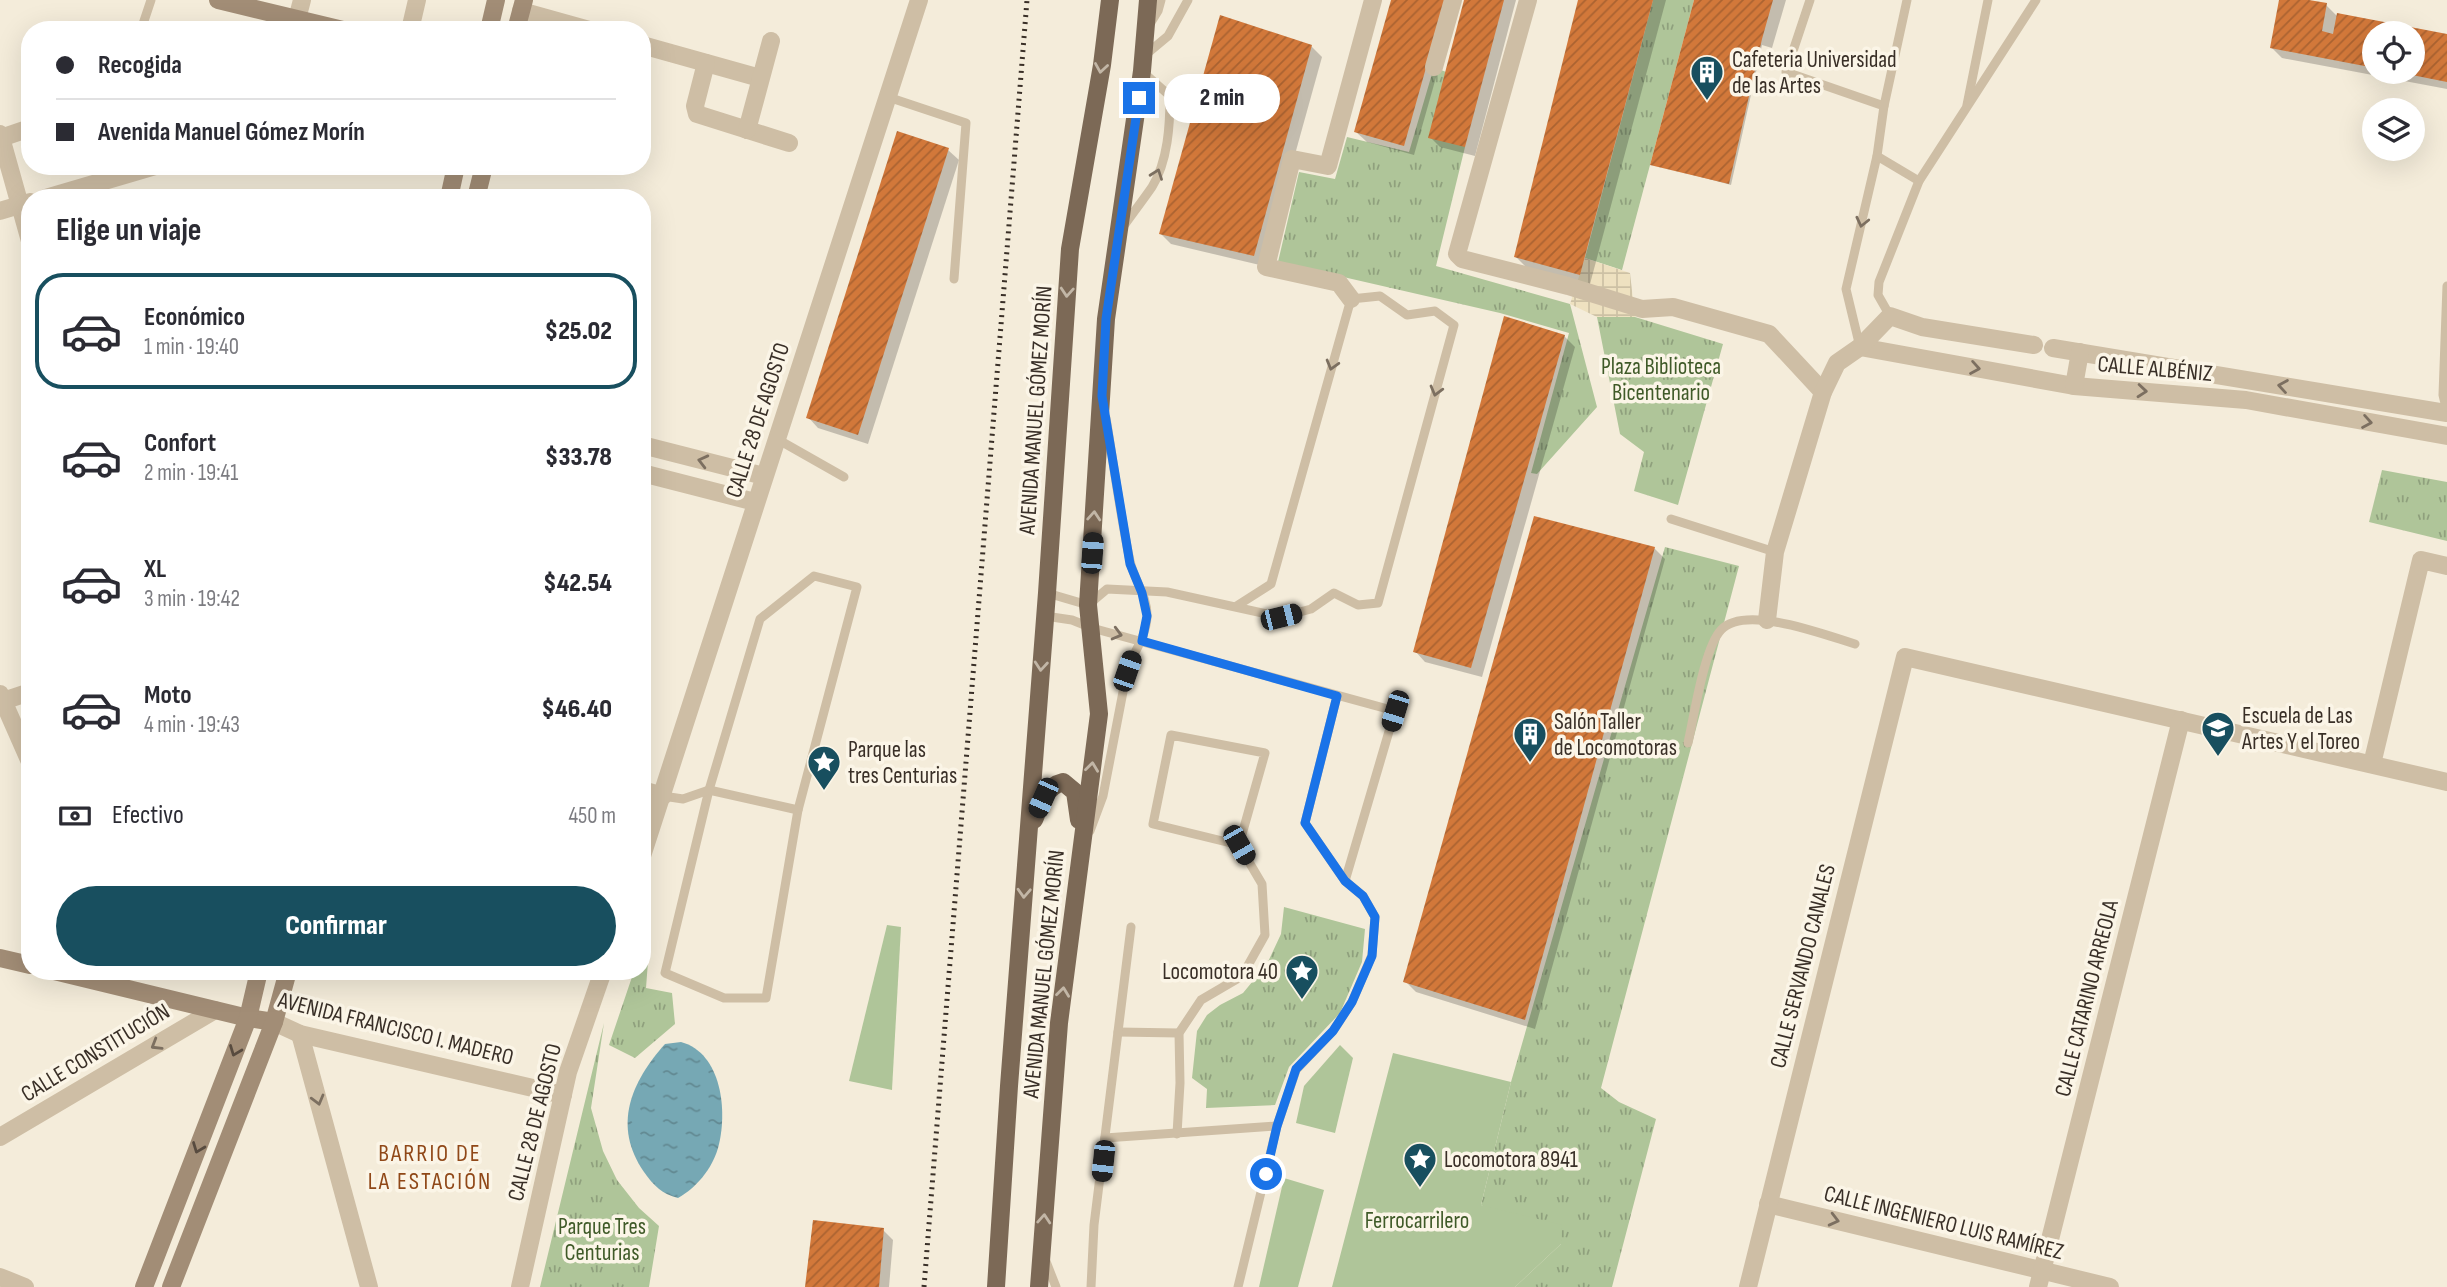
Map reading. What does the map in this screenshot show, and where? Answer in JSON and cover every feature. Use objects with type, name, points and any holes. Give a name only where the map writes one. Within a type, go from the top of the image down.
[{"type":"main road","points":[[218,0],[305,21]]},
{"type":"main road","points":[[491,21],[496,0]]},
{"type":"main road","name":"AVENIDA MANUEL GÓMEZ MORÍN","points":[[996,1287],[1070,249],[1102,65],[1110,0]]},
{"type":"main road","name":"AVENIDA MANUEL GÓMEZ MORÍN","points":[[1039,1287],[1059,1023],[1099,714],[1088,605],[1106,319],[1142,64],[1148,0]]},
{"type":"main road","points":[[1027,835],[1043,798],[1051,788],[1063,782],[1069,785],[1075,792],[1079,815],[1080,862]]},
{"type":"main road","name":"AVENIDA FRANCISCO I. MADERO","points":[[91,980],[274,1022]]},
{"type":"main road","points":[[144,1287],[248,1018],[257,980]]},
{"type":"main road","points":[[171,1287],[274,1022],[286,980]]},
{"type":"street","points":[[297,19],[302,0]]},
{"type":"street","points":[[413,21],[417,0]]},
{"type":"street","name":"CALLE 28 DE AGOSTO","points":[[651,830],[919,0]]},
{"type":"street","points":[[1351,299],[1339,284],[1266,267],[1292,159],[1328,166],[1373,0]]},
{"type":"street","points":[[1434,67],[1453,0]]},
{"type":"street","points":[[1528,0],[1457,254],[1462,259],[1568,286],[1642,309],[1672,307],[1769,334],[1823,392]]},
{"type":"street","points":[[522,6],[558,21]]},
{"type":"street","points":[[747,130],[771,41]]},
{"type":"street","points":[[651,48],[760,78]]},
{"type":"street","points":[[706,63],[695,106],[697,114],[789,143]]},
{"type":"street","points":[[21,130],[0,136],[21,196]]},
{"type":"street","points":[[77,189],[124,175]]},
{"type":"street","points":[[0,211],[21,205]]},
{"type":"street","points":[[1767,620],[1775,552],[1823,392],[1837,363],[1860,347],[1890,316],[1909,324],[2034,345]]},
{"type":"street","points":[[1933,360],[1936,329]]},
{"type":"street","name":"CALLE ALBÉNIZ","points":[[1860,347],[2074,386],[2246,400],[2447,436]]},
{"type":"street","name":"CALLE ALBÉNIZ","points":[[2053,348],[2447,412]]},
{"type":"street","points":[[2074,386],[2080,352]]},
{"type":"street","points":[[651,448],[764,476]]},
{"type":"street","points":[[651,475],[755,502]]},
{"type":"street","points":[[2372,764],[2421,560],[2447,566]]},
{"type":"street","name":"CALLE SERVANDO CANALES","points":[[1748,1287],[1905,657],[2181,720]]},
{"type":"street","points":[[21,694],[2,698],[21,741]]},
{"type":"street","points":[[2181,720],[2447,782]]},
{"type":"street","name":"CALLE CATARINO ARREOLA","points":[[2040,1280],[2181,720]]},
{"type":"street","points":[[651,793],[663,796]]},
{"type":"street","name":"CALLE 28 DE AGOSTO","points":[[520,1287],[563,1095],[600,980]]},
{"type":"street","name":"CALLE CONSTITUCIÓN","points":[[0,1137],[215,1010]]},
{"type":"street","name":"AVENIDA FRANCISCO I. MADERO","points":[[274,1022],[300,1034],[563,1095]]},
{"type":"street","points":[[300,1034],[369,1287]]},
{"type":"street","name":"CALLE INGENIERO LUIS RAMÍREZ","points":[[1768,1204],[2040,1280],[2110,1287]]},
{"type":"street","points":[[0,1277],[25,1287]]},
{"type":"lane","points":[[144,21],[151,0]]},
{"type":"lane","points":[[1145,31],[1158,11],[1161,0]]},
{"type":"lane","points":[[1120,231],[1159,173],[1170,125],[1170,96],[1142,64],[1168,36],[1188,0]]},
{"type":"lane","points":[[1810,0],[1786,72],[1884,106]]},
{"type":"lane","points":[[1860,347],[1846,289],[1877,156],[1884,106],[1907,0]]},
{"type":"lane","points":[[1966,109],[1988,0]]},
{"type":"lane","points":[[1890,316],[1878,295],[1879,282],[1919,181],[2036,0]]},
{"type":"lane","points":[[888,97],[966,123],[954,279]]},
{"type":"lane","points":[[1877,156],[1919,181]]},
{"type":"lane","points":[[2447,286],[2443,395],[2447,412]]},
{"type":"lane","points":[[1047,593],[1088,605],[1107,589],[1142,593],[1167,592],[1235,607],[1281,617],[1311,610],[1334,593],[1358,605],[1378,603],[1454,325],[1435,311],[1406,315],[1380,296],[1351,299],[1271,584],[1235,607]]},
{"type":"lane","points":[[1080,862],[1103,796],[1127,671],[1131,658],[1142,641],[1147,616],[1142,593],[1130,564],[1102,396]]},
{"type":"lane","points":[[777,439],[844,477]]},
{"type":"lane","points":[[1671,519],[1775,552]]},
{"type":"lane","points":[[814,576],[857,587],[798,810],[766,998],[724,998],[666,973],[709,790],[760,619],[814,576]]},
{"type":"lane","points":[[1045,616],[1072,620],[1092,628],[1395,711],[1345,881]]},
{"type":"lane","points":[[1688,743],[1710,649],[1721,629],[1738,621],[1767,620],[1855,643]]},
{"type":"lane","points":[[1238,1287],[1277,1126],[1296,1069],[1333,1031],[1352,1002],[1372,956],[1375,917],[1363,896],[1345,881],[1305,823],[1337,696]]},
{"type":"lane","points":[[1177,1134],[1179,1033],[1200,1000],[1242,975],[1265,935],[1262,884],[1239,845],[1153,824],[1171,735],[1265,753],[1239,845]]},
{"type":"lane","points":[[663,796],[683,799],[709,790],[798,810]]},
{"type":"lane","points":[[1091,1287],[1094,1225],[1131,927]]},
{"type":"lane","points":[[1118,1032],[1179,1033]]},
{"type":"lane","points":[[1105,1138],[1277,1126]]},
{"type":"lane","points":[[1042,1251],[1056,1287]]},
{"type":"green space","points":[[1653,0],[1694,0],[1622,270],[1585,258]]},
{"type":"green space","points":[[1434,67],[1446,72],[1465,147],[1436,266],[1570,304],[1597,407],[1537,474],[1531,473],[1569,333],[1500,313],[1278,262],[1299,172],[1335,179],[1347,137],[1409,152]]},
{"type":"green space","name":"Plaza Biblioteca Bicentenario","points":[[1597,317],[1635,317],[1723,344],[1678,505],[1634,491],[1644,452],[1620,434]]},
{"type":"green space","points":[[2382,470],[2447,482],[2447,541],[2369,522]]},
{"type":"green space","points":[[1665,547],[1739,566],[1601,1088],[1619,1102],[1656,1119],[1612,1287],[1515,1287],[1561,1244],[1481,1205],[1511,1082]]},
{"type":"green space","points":[[1284,907],[1365,929],[1362,962],[1340,1013],[1289,1067],[1275,1105],[1206,1108],[1207,1089],[1192,1078],[1197,1031],[1207,1015],[1243,993],[1267,964],[1281,934]]},
{"type":"green space","points":[[887,925],[901,927],[892,1090],[849,1081]]},
{"type":"green space","points":[[631,980],[647,980],[646,988],[672,993],[675,1024],[635,1058],[609,1045]]},
{"type":"green space","name":"Parque Tres Centurias","points":[[604,1023],[591,1108],[603,1151],[617,1180],[639,1208],[659,1226],[649,1287],[540,1287]]},
{"type":"green space","points":[[1340,1045],[1353,1058],[1335,1133],[1296,1123],[1304,1086]]},
{"type":"green space","name":"Ferrocarrilero","points":[[1393,1053],[1511,1082],[1481,1205],[1562,1225],[1561,1244],[1515,1287],[1332,1287]]},
{"type":"green space","name":"Ferrocarrilero","points":[[1284,1178],[1324,1190],[1298,1287],[1259,1287]]},
{"type":"shaded area","points":[[1585,258],[1630,273],[1635,317],[1597,317],[1570,304]]},
{"type":"water","points":[[681,1042],[695,1048],[713,1071],[719,1086],[722,1118],[718,1148],[712,1163],[697,1183],[678,1198],[659,1189],[644,1172],[634,1155],[628,1121],[635,1089],[653,1059],[665,1044]]},
{"type":"building","points":[[1391,0],[1445,0],[1404,146],[1354,132]]},
{"type":"building","points":[[1464,0],[1504,0],[1465,147],[1428,138]]},
{"type":"building","points":[[1578,0],[1653,0],[1580,275],[1514,257]]},
{"type":"building","name":"Cafeteria Universidad de las Artes","points":[[1694,0],[1773,0],[1729,184],[1650,165]]},
{"type":"building","points":[[2279,0],[2327,3],[2322,31],[2333,34],[2337,13],[2379,21],[2362,21],[2362,66],[2270,48]]},
{"type":"building","points":[[1220,15],[1312,45],[1254,256],[1159,234]]},
{"type":"building","points":[[2425,30],[2447,34],[2447,82],[2425,78]]},
{"type":"building","points":[[897,131],[949,148],[858,435],[806,418]]},
{"type":"building","points":[[1504,316],[1565,335],[1471,668],[1413,652]]},
{"type":"building","name":"Salón Taller de Locomotoras","points":[[1534,516],[1655,547],[1525,1020],[1403,982]]},
{"type":"building","points":[[813,1220],[884,1228],[879,1287],[805,1287]]},
{"type":"railway","points":[[924,1287],[1027,0]]},
{"type":"place","name":"Cafeteria Universidad de las Artes","points":[[1707,102]]},
{"type":"place","name":"Escuela de Las Artes Y el Toreo","points":[[2218,758]]},
{"type":"place","name":"Salón Taller de Locomotoras","points":[[1530,764]]},
{"type":"place","name":"Parque las tres Centurias","points":[[824,792]]},
{"type":"place","name":"Locomotora 40","points":[[1302,1001]]},
{"type":"place","name":"Locomotora 8941","points":[[1420,1189]]},
{"type":"district","name":"BARRIO DE LA ESTACIÓN","points":[[430,1167]]},
{"type":"route","points":[[1139,98],[1106,319],[1102,396],[1130,564],[1142,593],[1147,616],[1142,641],[1337,696],[1305,823],[1345,881],[1363,896],[1375,917],[1372,956],[1352,1002],[1333,1031],[1296,1069],[1277,1126],[1266,1174]]}]
